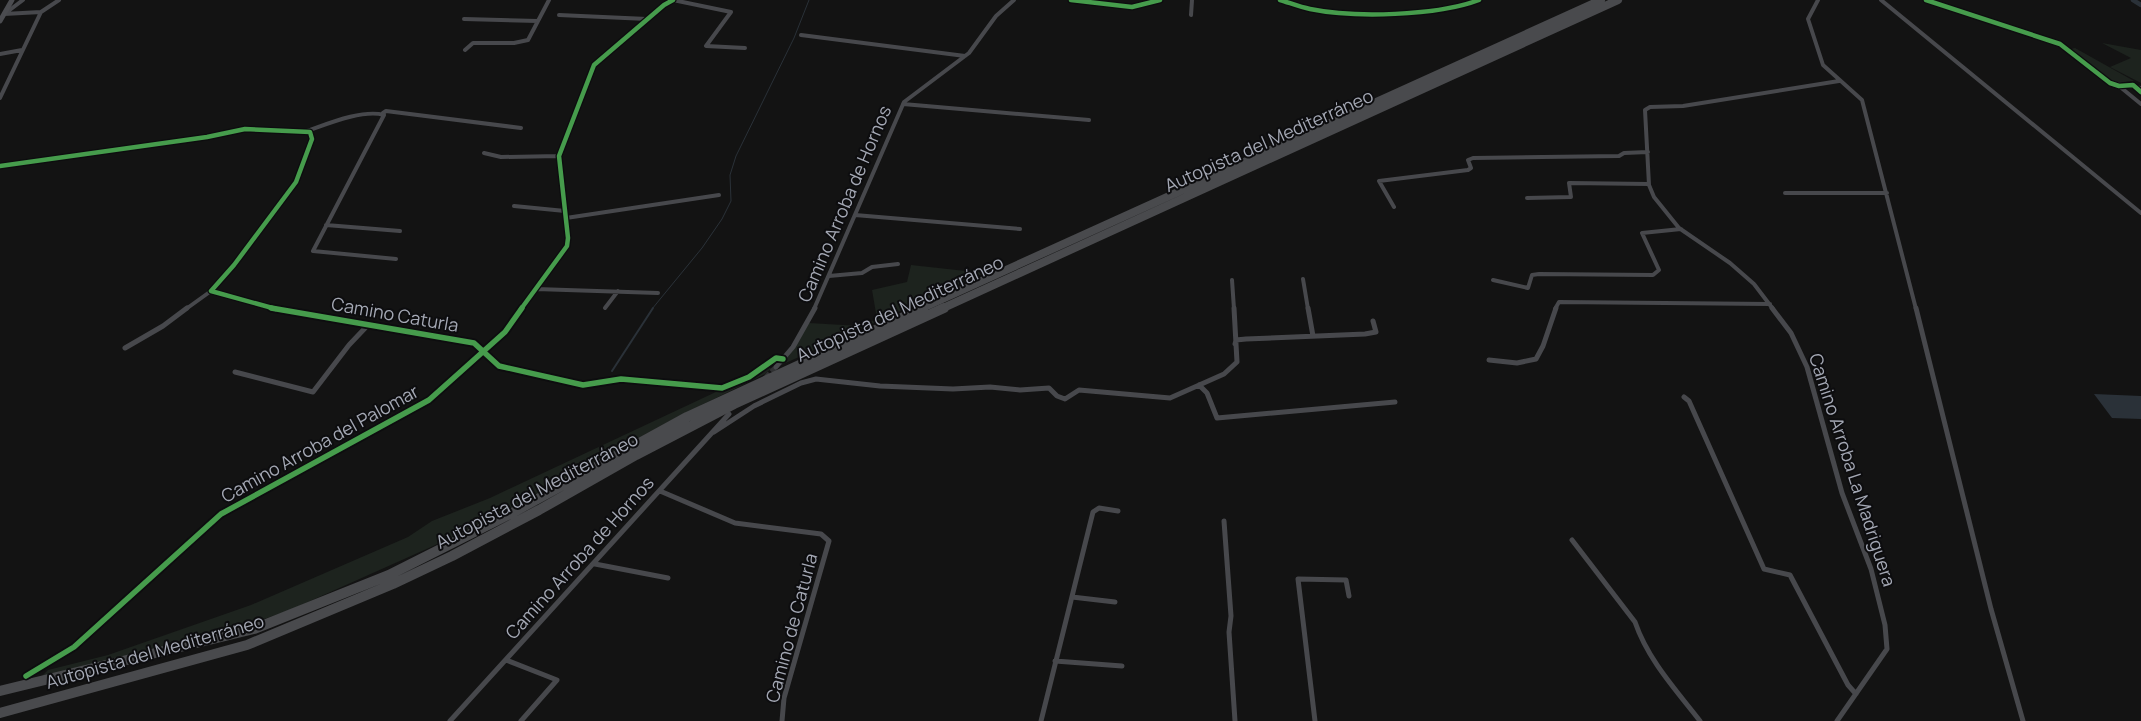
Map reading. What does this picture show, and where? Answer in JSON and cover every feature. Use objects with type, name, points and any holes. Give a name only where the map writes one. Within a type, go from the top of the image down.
[{"type":"highway","name":"Autopista del Mediterráneo","points":[[0,691],[254,629],[389,575],[510,514],[738,392],[1601,0]]},
{"type":"highway","name":"Autopista del Mediterráneo","points":[[0,713],[247,645],[393,584],[452,556],[734,404],[1618,0]]},
{"type":"street","points":[[4,14],[23,0]]},
{"type":"street","points":[[0,98],[41,12],[59,0]]},
{"type":"street","points":[[465,50],[472,43],[522,42],[528,40],[549,0]]},
{"type":"street","points":[[673,0],[731,12],[706,46],[745,48]]},
{"type":"street","name":"Camino Arroba del Palomar","points":[[26,676],[74,647],[221,514],[429,400],[505,332],[567,246],[559,156],[594,66],[647,19],[673,0]]},
{"type":"street","name":"Camino Arroba de Hornos","points":[[776,367],[798,338],[815,309],[903,104],[965,56],[996,16],[1014,0]]},
{"type":"street","points":[[1071,0],[1132,6],[1160,0]]},
{"type":"street","points":[[1191,15],[1192,0]]},
{"type":"street","points":[[1280,0],[1321,11],[1372,12],[1432,10],[1479,0]]},
{"type":"street","points":[[1818,0],[1808,20],[1823,64],[1839,81],[1862,100],[1888,193],[1988,599],[2023,721]]},
{"type":"street","points":[[1881,0],[2141,213]]},
{"type":"street","points":[[1926,0],[2060,44],[2106,80],[2119,86],[2141,104]]},
{"type":"street","points":[[0,21],[11,3],[18,3]]},
{"type":"street","points":[[4,14],[41,12]]},
{"type":"street","points":[[559,15],[647,19]]},
{"type":"street","points":[[464,19],[538,21]]},
{"type":"street","points":[[801,35],[965,56]]},
{"type":"street","points":[[0,54],[22,50]]},
{"type":"street","name":"Camino Arroba La Madriguera","points":[[1837,721],[1887,649],[1885,626],[1871,569],[1842,493],[1807,367],[1791,332],[1754,284],[1742,273],[1681,229],[1662,209],[1654,197],[1649,184],[1645,110],[1650,107],[1683,106],[1839,81]]},
{"type":"street","points":[[2119,86],[2133,85],[2141,88]]},
{"type":"street","points":[[2133,85],[2141,92]]},
{"type":"street","points":[[903,104],[1089,120]]},
{"type":"street","points":[[0,166],[245,129],[305,131],[386,111],[521,128]]},
{"type":"street","points":[[383,113],[384,115],[313,251],[396,260]]},
{"type":"street","points":[[125,348],[164,326],[211,291],[234,265],[296,182],[312,139],[310,132],[305,131]]},
{"type":"street","points":[[1394,207],[1379,181],[1468,170],[1471,168],[1468,160],[1473,158],[1619,156],[1624,153],[1648,152]]},
{"type":"street","points":[[484,153],[501,157],[559,156]]},
{"type":"street","points":[[1527,198],[1571,197],[1569,183],[1649,184]]},
{"type":"street","points":[[1785,193],[1888,193]]},
{"type":"street","points":[[566,218],[719,195]]},
{"type":"street","points":[[514,206],[565,210]]},
{"type":"street","points":[[855,215],[1020,229]]},
{"type":"street","points":[[326,225],[400,231]]},
{"type":"street","points":[[1494,280],[1528,288],[1532,275],[1539,274],[1653,275],[1659,270],[1642,233],[1681,229]]},
{"type":"street","points":[[828,276],[862,273],[872,267],[898,264]]},
{"type":"street","points":[[1304,279],[1313,336]]},
{"type":"street","points":[[714,432],[754,406],[801,383],[816,379],[880,386],[954,389],[990,388],[1020,390],[1049,388],[1057,396],[1065,398],[1078,390],[1170,398],[1181,395],[1224,374],[1237,362],[1232,280]]},
{"type":"street","points":[[536,289],[658,292]]},
{"type":"street","name":"Camino Caturla","points":[[211,291],[274,309],[474,343],[498,366],[583,385],[621,379],[722,388],[748,377],[776,358],[783,359]]},
{"type":"street","points":[[605,308],[618,291]]},
{"type":"street","points":[[1489,360],[1517,363],[1536,359],[1540,354],[1550,320],[1559,302],[1770,304]]},
{"type":"street","points":[[1235,344],[1236,340],[1246,339],[1365,334],[1376,332],[1373,321]]},
{"type":"street","points":[[235,372],[313,392],[349,345],[368,325]]},
{"type":"street","points":[[1199,385],[1206,393],[1217,418],[1395,402]]},
{"type":"street","points":[[1684,397],[1690,401],[1764,569],[1771,573],[1784,572],[1790,575],[1848,685],[1856,694]]},
{"type":"street","name":"Camino Arroba de Hornos","points":[[450,721],[730,414]]},
{"type":"street","name":"Camino de Caturla","points":[[660,491],[735,523],[821,534],[829,541],[784,698],[782,721]]},
{"type":"street","points":[[1040,721],[1094,512],[1099,508],[1118,510]]},
{"type":"street","points":[[1224,521],[1231,616],[1229,632],[1235,721]]},
{"type":"street","points":[[1572,540],[1635,622],[1637,632],[1645,646],[1700,721]]},
{"type":"street","points":[[594,564],[668,578]]},
{"type":"street","points":[[1315,721],[1298,579],[1346,580],[1349,596]]},
{"type":"street","points":[[1072,597],[1115,602]]},
{"type":"street","points":[[506,660],[557,680],[521,721]]},
{"type":"street","points":[[1054,661],[1122,666]]},
{"type":"shaded area","points":[[2102,43],[2141,50],[2141,83],[2110,67],[2131,58]]},
{"type":"shaded area","points":[[2075,48],[2134,81],[2114,83],[2071,49]]},
{"type":"shaded area","points":[[911,265],[984,273],[779,366],[809,323],[860,326],[877,319],[872,290],[907,282]]},
{"type":"shaded area","points":[[766,368],[772,368],[765,374],[677,417],[503,512],[431,547],[290,610],[218,635],[40,678],[48,670],[108,655],[251,605],[408,537],[432,521],[490,498],[718,391],[756,376]]},
{"type":"shaded area","points":[[2094,394],[2141,396],[2141,419],[2112,418]]},
{"type":"waterway","points":[[652,309],[702,248],[722,219],[731,201],[730,175],[736,156],[794,38],[809,0]]},
{"type":"waterway","points":[[2133,0],[2141,5]]},
{"type":"waterway","points":[[612,371],[653,308]]},
{"type":"tunnel","points":[[766,377],[776,367]]},
{"type":"cycle path","points":[[26,676],[74,647],[221,514],[429,400],[505,332],[567,246],[568,238],[559,156],[594,65],[664,5],[673,0]]},
{"type":"cycle path","points":[[1071,0],[1132,7],[1160,0]]},
{"type":"cycle path","points":[[1280,0],[1313,9],[1352,13],[1426,11],[1467,5],[1479,0]]},
{"type":"cycle path","points":[[1926,0],[2060,44],[2110,83],[2119,86],[2133,85],[2141,92]]},
{"type":"cycle path","points":[[0,166],[207,137],[245,129],[310,132],[312,139],[296,182],[234,265],[211,291],[274,309],[474,343],[499,366],[583,385],[621,379],[722,388],[749,377],[776,358],[783,359]]}]
